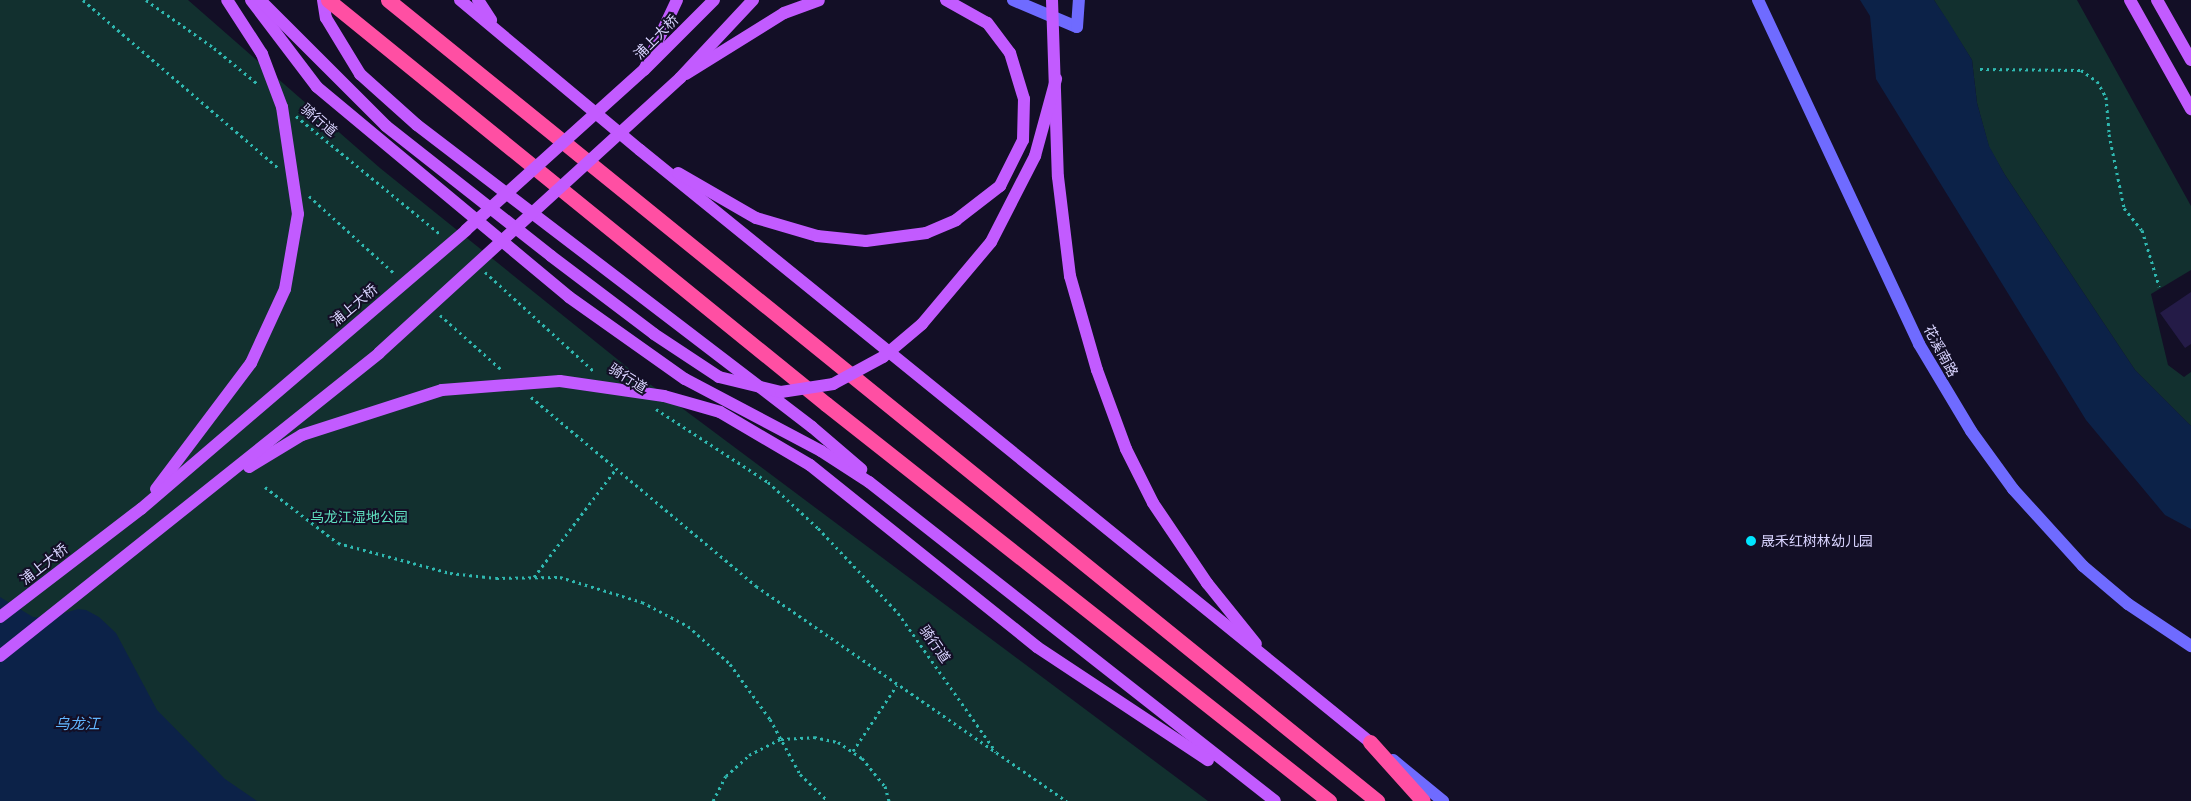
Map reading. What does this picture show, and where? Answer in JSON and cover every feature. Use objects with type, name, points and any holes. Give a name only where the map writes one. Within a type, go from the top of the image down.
[{"type":"highway","points":[[328,0],[826,404],[1329,801]]},
{"type":"highway","points":[[388,0],[1377,801]]},
{"type":"highway","points":[[1370,742],[1423,801]]},
{"type":"main road","points":[[141,509],[251,363],[285,289],[295,233],[298,214],[282,107],[262,54],[227,0]]},
{"type":"main road","points":[[251,0],[317,87],[569,297],[685,379],[821,451],[914,515]]},
{"type":"main road","points":[[260,0],[386,126],[551,256],[654,334],[719,377],[781,392],[833,384],[883,357],[922,324],[991,242],[1035,156],[1056,79]]},
{"type":"main road","points":[[323,0],[326,18],[360,74],[450,150],[812,427],[914,515],[1275,801]]},
{"type":"main road","points":[[460,0],[640,150],[1370,742]]},
{"type":"main road","points":[[478,0],[498,30]]},
{"type":"main road","points":[[644,70],[677,0]]},
{"type":"main road","name":"浦上大桥","points":[[0,617],[141,509],[466,230],[644,70],[714,0]]},
{"type":"main road","points":[[0,656],[380,353],[680,78],[753,0]]},
{"type":"main road","points":[[680,78],[784,13],[818,0]]},
{"type":"main road","points":[[640,150],[756,218],[816,236],[866,241],[926,233],[956,220],[1000,186],[1023,140],[1024,99],[1010,53],[987,24],[946,0]]},
{"type":"main road","points":[[1052,0],[1058,177],[1070,276],[1097,370],[1126,450],[1153,504],[1207,583],[1274,665]]},
{"type":"main road","points":[[2130,0],[2191,109]]},
{"type":"main road","points":[[2158,0],[2191,60]]},
{"type":"main road","points":[[206,492],[302,435],[442,390],[498,383],[560,381],[664,396],[720,412],[810,465],[1037,647],[1270,801]]},
{"type":"street","points":[[1014,0],[1077,27],[1079,0]]},
{"type":"street","name":"花溪南路","points":[[1758,0],[1919,344],[1971,431],[2013,489],[2083,566],[2136,610],[2191,646]]},
{"type":"street","points":[[1370,742],[1443,801]]},
{"type":"path","points":[[146,0],[214,48],[264,89]]},
{"type":"path","points":[[1980,69],[2081,70],[2097,81],[2106,96],[2110,134],[2124,208],[2142,230],[2159,286]]},
{"type":"path","name":"骑行道","points":[[294,114],[447,240]]},
{"type":"path","name":"骑行道","points":[[478,265],[587,367],[598,374]]},
{"type":"path","name":"骑行道","points":[[649,405],[768,482],[818,528],[898,613],[998,754],[1067,801]]},
{"type":"path","points":[[534,578],[616,469]]},
{"type":"path","points":[[265,487],[338,543],[450,574],[496,578],[560,577],[642,602],[688,626],[730,664],[781,739],[800,774],[828,801]]},
{"type":"path","points":[[853,751],[897,685]]},
{"type":"path","points":[[713,801],[726,776],[749,755],[781,739],[814,737],[838,742],[862,758],[885,786],[889,801]]},
{"type":"green space","name":"乌龙江湿地公园","points":[[0,0],[188,0],[380,168],[627,367],[1208,801],[194,801],[0,613]]},
{"type":"green space","points":[[1934,0],[2077,0],[2191,206],[2191,270],[2151,294],[2168,365],[2184,377],[2191,372],[2191,426],[2135,370],[2005,175],[1989,147],[1977,103],[1972,60]]},
{"type":"water","points":[[1860,0],[1934,0],[1948,21],[1972,60],[1977,103],[1989,146],[2005,175],[2135,370],[2191,426],[2191,529],[2165,515],[2086,420],[1876,79],[1870,16]]},
{"type":"water","name":"乌龙江","points":[[0,597],[33,617],[48,618],[78,609],[86,610],[99,617],[116,633],[157,710],[225,779],[257,801],[0,801]]},
{"type":"building","points":[[2191,292],[2191,344],[2185,348],[2160,313]]},
{"type":"place","name":"晟禾红树林幼儿园","points":[[1751,541]]}]
